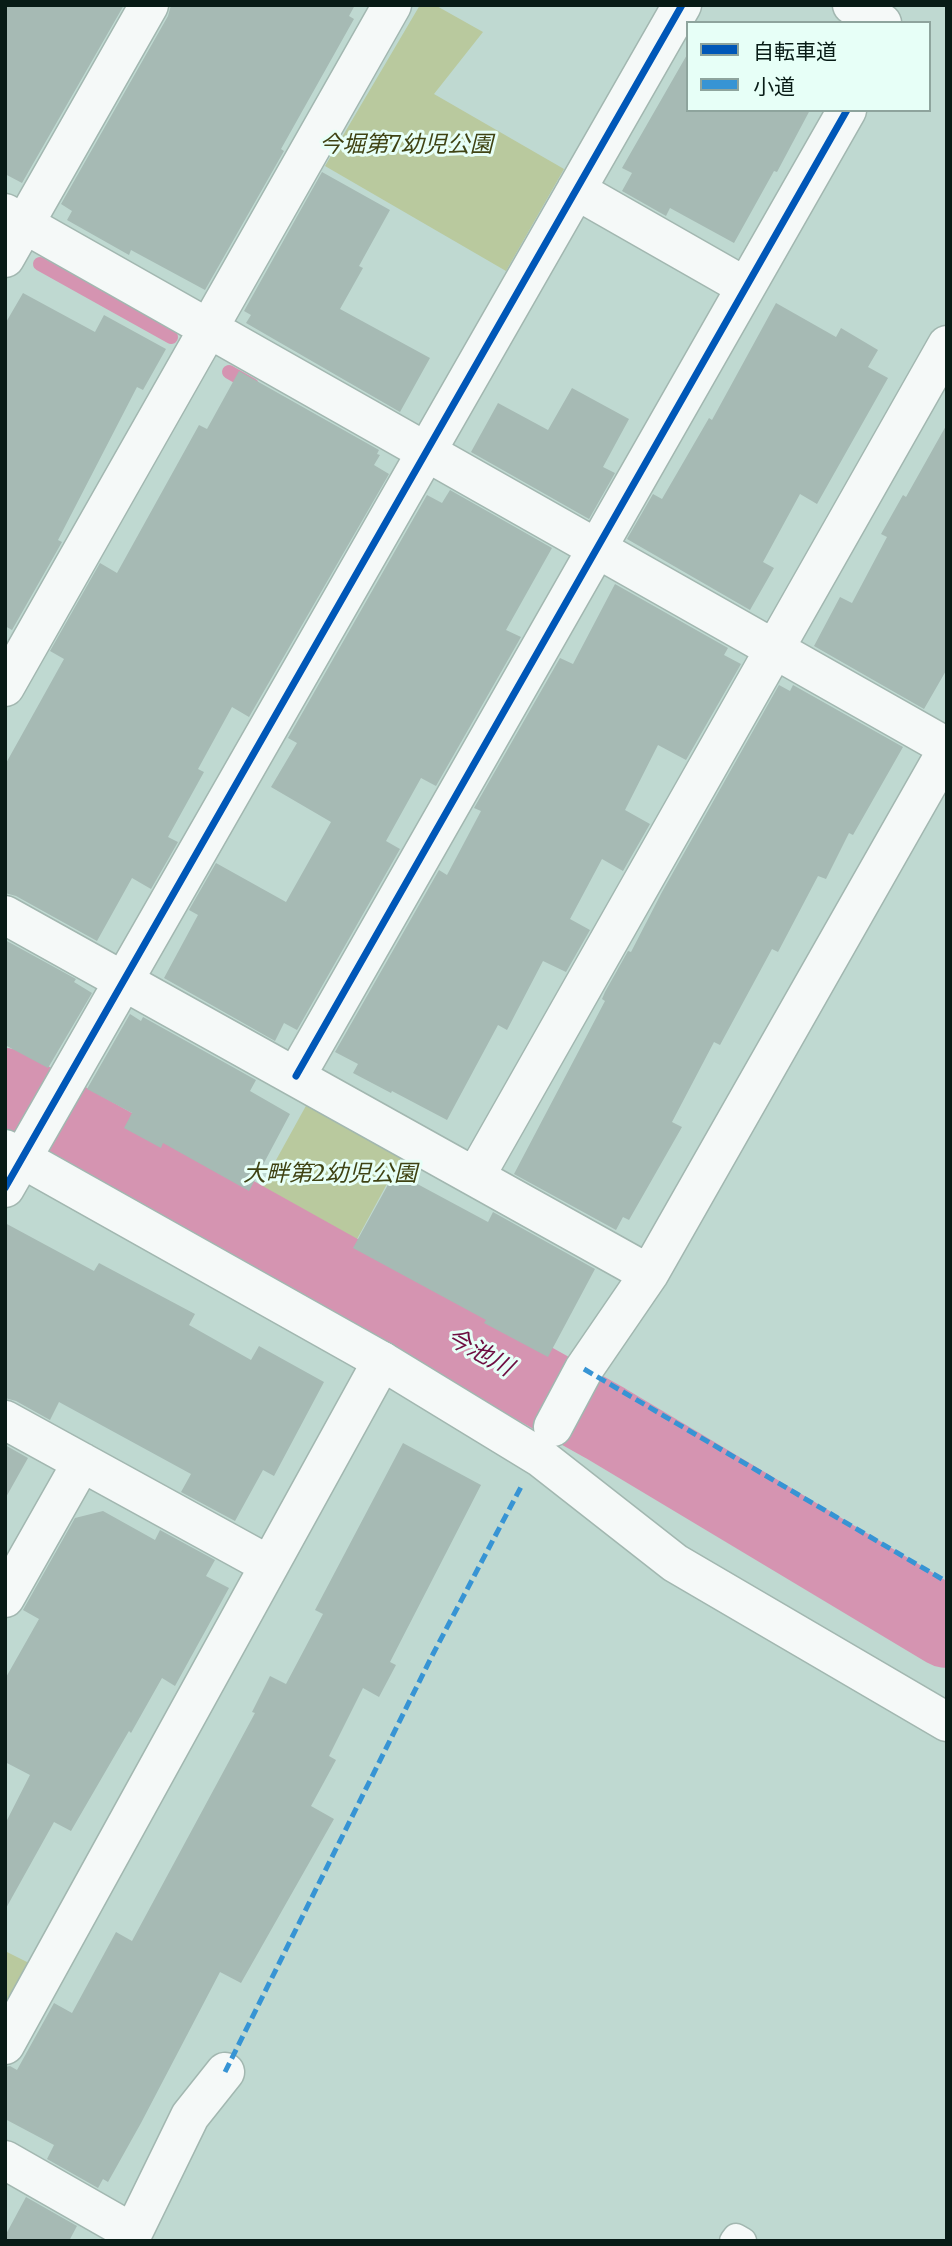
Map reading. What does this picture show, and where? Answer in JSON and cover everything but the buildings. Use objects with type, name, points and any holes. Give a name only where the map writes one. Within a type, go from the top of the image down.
[{"type":"street","points":[[5,258],[15,218],[149,5]]},
{"type":"street","points":[[5,687],[392,5]]},
{"type":"street","points":[[682,5],[63,1087],[17,1158],[382,1361],[541,1458],[675,1563],[947,1722]]},
{"type":"street","points":[[852,5],[879,21]]},
{"type":"street","points":[[898,21],[908,5]]},
{"type":"street","points":[[296,1076],[846,112]]},
{"type":"street","points":[[576,190],[746,287]]},
{"type":"street","points":[[15,218],[947,748],[649,1274],[584,1369],[553,1427]]},
{"type":"street","points":[[475,1177],[774,649],[933,400],[947,345]]},
{"type":"street","points":[[5,915],[649,1274]]},
{"type":"street","points":[[5,2045],[382,1361]]},
{"type":"street","points":[[5,1420],[269,1565]]},
{"type":"street","points":[[5,1598],[82,1462]]},
{"type":"street","points":[[5,2160],[130,2237],[190,2116],[226,2071]]},
{"type":"lane","points":[[733,2241],[736,2237],[743,2241]]},
{"type":"green space","name":"今堀第7幼児公園","points":[[420,5],[435,5],[483,32],[434,94],[564,169],[506,271],[325,166]]},
{"type":"green space","name":"大畔第2幼児公園","points":[[313,1093],[407,1147],[350,1252],[254,1200]]},
{"type":"green space","points":[[5,1951],[31,1964],[5,2012]]},
{"type":"waterway","points":[[40,264],[171,337]]},
{"type":"waterway","points":[[229,372],[252,385]]},
{"type":"waterway","name":"今池川","points":[[5,1088],[605,1423],[947,1628]]},
{"type":"marked path","points":[[584,1369],[947,1582]]},
{"type":"marked path","points":[[225,2072],[433,1654],[522,1485]]},
{"type":"cycle path","points":[[5,1188],[682,5]]},
{"type":"cycle path","points":[[296,1076],[846,112]]}]
